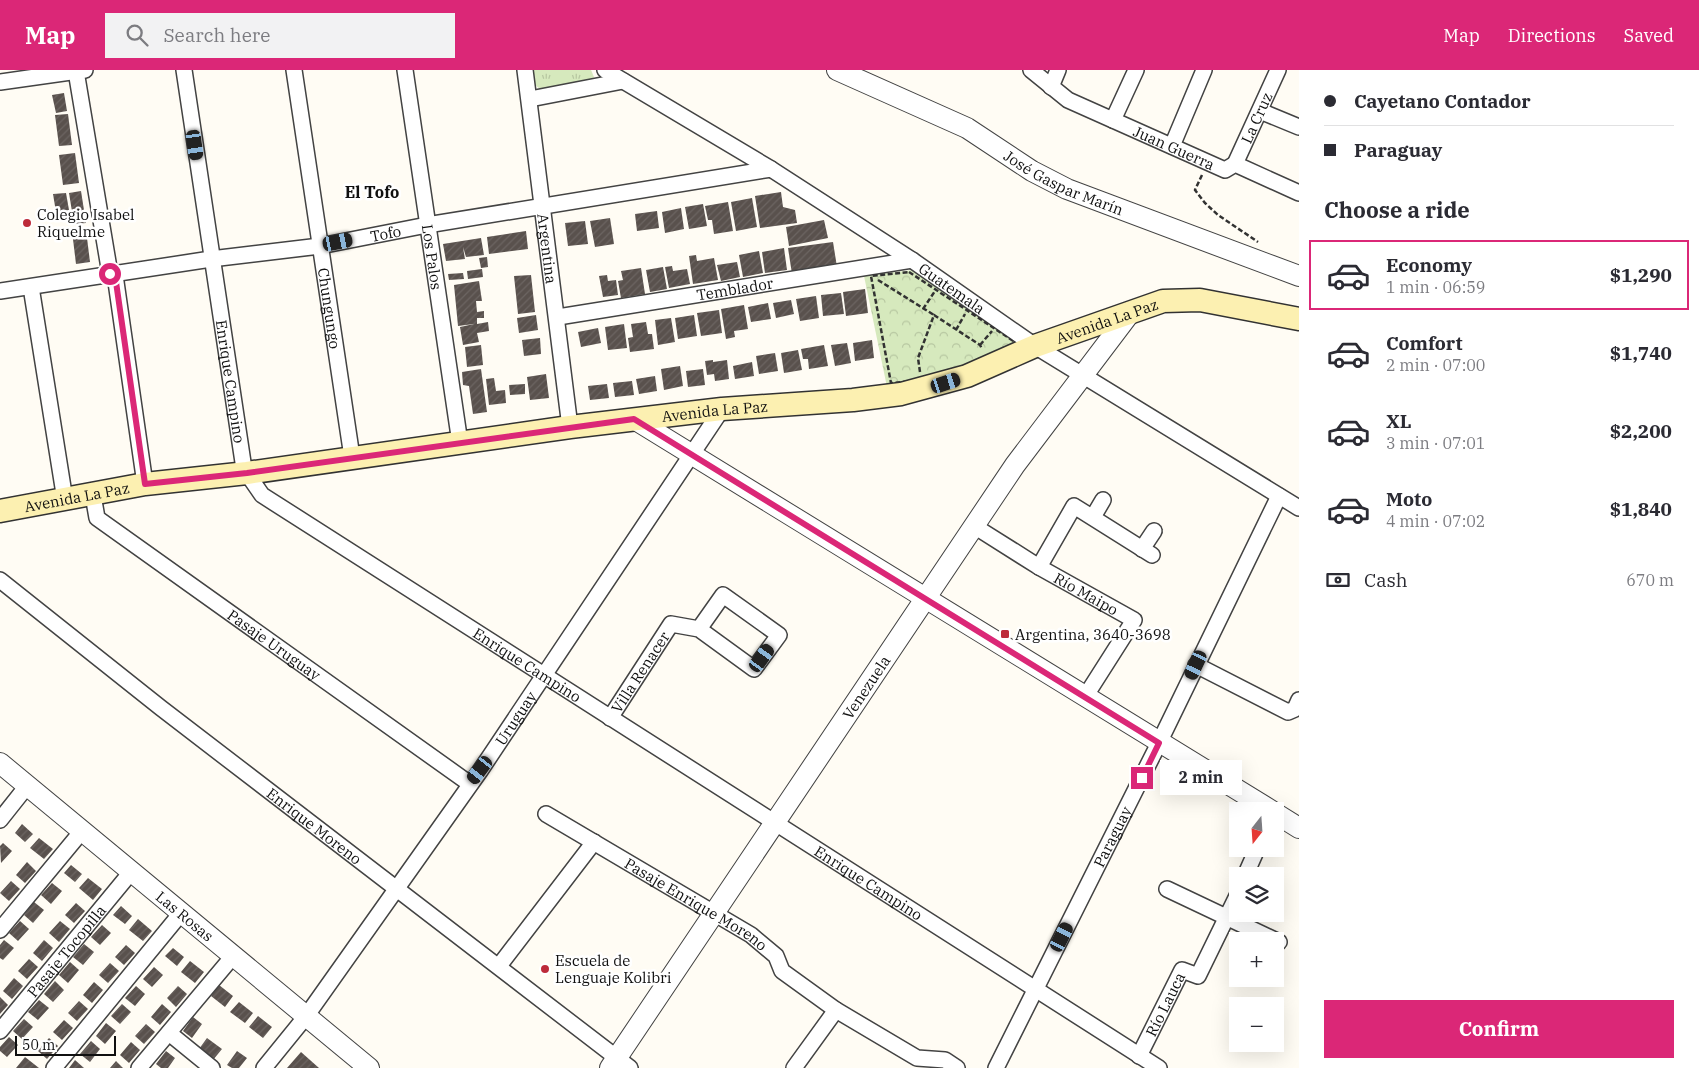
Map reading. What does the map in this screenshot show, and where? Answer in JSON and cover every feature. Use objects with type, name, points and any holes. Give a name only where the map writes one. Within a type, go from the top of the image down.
[{"type":"main road","name":"Avenida La Paz","points":[[0,511],[93,496],[145,484],[247,473],[570,426],[722,409],[853,400],[901,394],[967,376],[1035,346],[1163,301],[1188,299],[1299,319]]},
{"type":"street","name":"Enrique Campino","points":[[184,70],[244,469],[262,495],[270,502],[1159,1068]]},
{"type":"street","name":"Chungungo","points":[[294,70],[352,457]]},
{"type":"street","name":"Los Palos","points":[[404,70],[460,443]]},
{"type":"street","name":"Argentina","points":[[525,70],[544,206],[570,426]]},
{"type":"street","name":"Guatemala","points":[[605,70],[771,169],[912,260],[1035,346],[1299,508]]},
{"type":"street","name":"José Gaspar Marín","points":[[837,70],[967,128],[1032,171],[1067,189],[1299,276]]},
{"type":"street","name":"Juan Guerra","points":[[1031,70],[1068,100],[1224,170],[1236,164],[1299,193]]},
{"type":"street","points":[[1052,86],[1058,70]]},
{"type":"street","points":[[1113,120],[1136,70]]},
{"type":"street","points":[[1172,146],[1204,70]]},
{"type":"street","name":"La Cruz","points":[[1236,164],[1278,70]]},
{"type":"street","points":[[0,82],[81,71],[145,484]]},
{"type":"street","points":[[530,99],[623,81]]},
{"type":"street","points":[[1260,111],[1299,127]]},
{"type":"street","name":"Tofo","points":[[0,291],[212,259],[320,246],[427,224],[771,169]]},
{"type":"street","name":"Temblador","points":[[558,318],[912,260]]},
{"type":"street","points":[[31,287],[65,500]]},
{"type":"street","name":"Venezuela","points":[[619,1065],[774,822],[924,599],[1016,465],[1130,313]]},
{"type":"street","name":"Uruguay","points":[[264,1068],[307,1015],[470,784],[722,409]]},
{"type":"street","points":[[634,419],[1257,802]]},
{"type":"street","name":"Pasaje Uruguay","points":[[93,496],[97,518],[470,784]]},
{"type":"street","name":"Paraguay","points":[[996,1068],[1159,743],[1279,496]]},
{"type":"street","points":[[1093,518],[1103,500]]},
{"type":"street","name":"Río Maipo","points":[[1038,567],[1074,506],[1147,552],[1154,531]]},
{"type":"street","name":"Río Maipo","points":[[974,526],[1038,567],[1134,620],[1085,697]]},
{"type":"street","name":"Enrique Moreno","points":[[0,580],[161,708],[499,966],[619,1065]]},
{"type":"street","name":"Villa Renacer","points":[[610,718],[671,624],[699,629],[754,669],[779,635],[723,595],[699,629]]},
{"type":"street","points":[[1196,665],[1288,712],[1294,709],[1299,700]]},
{"type":"street","name":"Las Rosas","points":[[0,763],[369,1068]]},
{"type":"street","points":[[0,820],[27,786]]},
{"type":"street","name":"Pasaje Enrique Moreno","points":[[546,814],[716,912],[751,935],[776,956],[782,971],[836,1010],[917,1058],[945,1060],[957,1068]]},
{"type":"street","points":[[1284,819],[1299,828]]},
{"type":"street","points":[[0,930],[82,831]]},
{"type":"street","points":[[499,966],[594,842]]},
{"type":"street","name":"Pasaje Tocopilla","points":[[0,1031],[132,871]]},
{"type":"street","points":[[1167,889],[1259,932]]},
{"type":"street","points":[[54,1068],[182,912]]},
{"type":"street","name":"Río Lauca","points":[[1140,1056],[1182,970],[1198,976],[1228,917]]},
{"type":"street","points":[[139,1068],[234,955]]},
{"type":"street","points":[[794,1068],[836,1010]]},
{"type":"street","points":[[169,1033],[212,1068]]},
{"type":"path","points":[[1210,164],[1201,176],[1195,190],[1218,215],[1263,247]]},
{"type":"path","points":[[871,276],[909,272],[1018,344],[986,359],[922,381],[918,358],[934,315]]},
{"type":"path","points":[[871,276],[980,346],[986,359]]},
{"type":"path","points":[[871,276],[891,383]]},
{"type":"path","points":[[923,309],[936,290]]},
{"type":"path","points":[[956,330],[967,310]]},
{"type":"path","points":[[980,346],[994,328]]},
{"type":"green space","points":[[533,70],[591,70],[594,77],[592,80],[540,89],[535,85]]},
{"type":"green space","points":[[913,270],[1025,344],[940,379],[887,387],[864,276]]},
{"type":"building","points":[[64,93],[67,111],[56,113],[52,95]]},
{"type":"building","points":[[68,114],[72,145],[59,146],[55,115]]},
{"type":"building","points":[[75,153],[79,183],[63,185],[59,155]]},
{"type":"building","points":[[81,191],[86,223],[74,224],[69,193]]},
{"type":"building","points":[[781,192],[783,207],[795,210],[797,223],[760,228],[755,196]]},
{"type":"building","points":[[66,193],[69,210],[56,212],[53,194]]},
{"type":"building","points":[[752,198],[757,227],[736,231],[731,202]]},
{"type":"building","points":[[728,202],[733,231],[714,234],[712,220],[708,220],[705,206]]},
{"type":"building","points":[[703,204],[707,226],[689,229],[685,207]]},
{"type":"building","points":[[681,208],[684,229],[665,233],[662,212]]},
{"type":"building","points":[[657,211],[659,228],[637,231],[635,214]]},
{"type":"building","points":[[610,218],[614,244],[595,247],[590,221]]},
{"type":"building","points":[[824,220],[828,238],[789,246],[786,227]]},
{"type":"building","points":[[585,221],[588,244],[568,246],[565,223]]},
{"type":"building","points":[[86,230],[90,262],[76,264],[72,231]]},
{"type":"building","points":[[526,231],[528,249],[489,254],[487,237]]},
{"type":"building","points":[[481,238],[484,255],[466,257],[463,247],[465,259],[446,261],[443,244]]},
{"type":"building","points":[[833,242],[837,267],[792,274],[788,248]]},
{"type":"building","points":[[784,248],[787,270],[765,273],[762,252]]},
{"type":"building","points":[[759,251],[763,273],[743,277],[739,255]]},
{"type":"building","points":[[696,255],[697,261],[714,258],[718,280],[693,284],[689,256]]},
{"type":"building","points":[[487,257],[488,267],[481,268],[479,258]]},
{"type":"building","points":[[737,262],[740,277],[721,281],[717,265]]},
{"type":"building","points":[[672,266],[673,271],[687,269],[690,284],[669,288],[665,267]]},
{"type":"building","points":[[663,267],[667,289],[650,292],[646,270]]},
{"type":"building","points":[[641,268],[645,294],[621,298],[618,281],[623,280],[621,271]]},
{"type":"building","points":[[482,269],[483,277],[468,279],[467,271]]},
{"type":"building","points":[[463,273],[464,279],[449,280],[448,274]]},
{"type":"building","points":[[531,275],[535,312],[518,314],[514,276]]},
{"type":"building","points":[[607,275],[608,281],[616,280],[618,295],[603,297],[599,276]]},
{"type":"building","points":[[479,281],[482,301],[476,301],[477,312],[484,311],[484,318],[477,318],[477,324],[488,322],[489,331],[477,333],[479,342],[463,345],[460,327],[474,324],[458,326],[454,285]]},
{"type":"building","points":[[865,289],[868,313],[846,316],[843,292]]},
{"type":"building","points":[[841,293],[844,314],[823,316],[821,295]]},
{"type":"building","points":[[816,296],[819,318],[800,321],[796,299]]},
{"type":"building","points":[[791,300],[794,314],[776,318],[773,303]]},
{"type":"building","points":[[768,303],[771,319],[751,322],[748,307]]},
{"type":"building","points":[[744,305],[748,329],[734,331],[735,337],[726,339],[721,309]]},
{"type":"building","points":[[719,310],[722,333],[701,336],[697,313]]},
{"type":"building","points":[[536,315],[538,330],[519,333],[517,318]]},
{"type":"building","points":[[694,315],[697,336],[678,339],[675,318]]},
{"type":"building","points":[[671,318],[675,342],[658,345],[655,320]]},
{"type":"building","points":[[646,322],[648,334],[652,334],[654,349],[630,352],[628,338],[633,337],[631,324]]},
{"type":"building","points":[[624,324],[627,348],[608,350],[605,327]]},
{"type":"building","points":[[598,328],[601,343],[581,347],[578,332]]},
{"type":"building","points":[[540,338],[541,354],[524,356],[522,340]]},
{"type":"building","points":[[872,340],[874,358],[855,361],[853,343]]},
{"type":"building","points":[[847,343],[851,363],[835,366],[831,345]]},
{"type":"building","points":[[481,345],[483,365],[467,367],[465,347]]},
{"type":"building","points":[[824,345],[828,366],[809,369],[808,359],[803,359],[801,349]]},
{"type":"building","points":[[798,350],[802,370],[784,373],[781,353]]},
{"type":"building","points":[[775,353],[778,371],[759,374],[756,356]]},
{"type":"building","points":[[713,360],[713,362],[727,360],[729,379],[715,381],[714,374],[707,375],[705,361]]},
{"type":"building","points":[[752,362],[754,376],[735,379],[733,366]]},
{"type":"building","points":[[680,366],[683,386],[664,390],[661,369]]},
{"type":"building","points":[[481,369],[487,412],[473,414],[469,386],[463,385],[462,372]]},
{"type":"building","points":[[703,369],[705,385],[688,387],[686,371]]},
{"type":"building","points":[[546,374],[549,398],[530,400],[527,377]]},
{"type":"building","points":[[655,376],[657,391],[639,394],[636,379]]},
{"type":"building","points":[[494,378],[496,391],[505,390],[506,403],[489,405],[486,379]]},
{"type":"building","points":[[632,381],[634,395],[615,397],[613,383]]},
{"type":"building","points":[[525,384],[525,394],[510,395],[509,385]]},
{"type":"building","points":[[607,384],[609,398],[590,400],[588,386]]},
{"type":"building","points":[[22,824],[33,834],[25,842],[15,833]]},
{"type":"building","points":[[39,838],[53,849],[44,859],[30,848]]},
{"type":"building","points":[[3,843],[12,851],[1,863],[0,846]]},
{"type":"building","points":[[27,862],[36,871],[25,883],[16,875]]},
{"type":"building","points":[[71,865],[82,874],[75,882],[64,873]]},
{"type":"building","points":[[88,878],[102,889],[93,900],[79,888]]},
{"type":"building","points":[[11,881],[20,889],[9,901],[0,893]]},
{"type":"building","points":[[52,883],[62,891],[51,904],[41,895]]},
{"type":"building","points":[[34,902],[44,910],[33,923],[24,915]]},
{"type":"building","points":[[76,903],[85,911],[74,923],[65,915]]},
{"type":"building","points":[[121,906],[132,916],[125,924],[113,915]]},
{"type":"building","points":[[138,919],[152,931],[143,941],[129,930]]},
{"type":"building","points":[[20,921],[29,929],[18,941],[9,933]]},
{"type":"building","points":[[60,921],[70,929],[59,942],[49,933]]},
{"type":"building","points":[[102,925],[111,933],[100,945],[91,937]]},
{"type":"building","points":[[4,940],[14,948],[3,960],[0,958],[0,945]]},
{"type":"building","points":[[44,940],[53,948],[42,961],[33,953]]},
{"type":"building","points":[[84,944],[94,952],[83,965],[73,957]]},
{"type":"building","points":[[126,945],[135,953],[124,965],[115,957]]},
{"type":"building","points":[[173,948],[184,957],[177,966],[165,956]]},
{"type":"building","points":[[29,959],[38,967],[27,979],[18,971]]},
{"type":"building","points":[[190,961],[204,972],[195,983],[181,972]]},
{"type":"building","points":[[70,962],[79,970],[68,983],[59,975]]},
{"type":"building","points":[[110,963],[119,971],[108,983],[99,975]]},
{"type":"building","points":[[154,967],[163,975],[152,987],[143,979]]},
{"type":"building","points":[[14,978],[23,986],[12,999],[3,991]]},
{"type":"building","points":[[55,981],[64,990],[53,1002],[44,994]]},
{"type":"building","points":[[94,982],[103,990],[92,1003],[83,995]]},
{"type":"building","points":[[219,985],[233,996],[225,1007],[211,996]]},
{"type":"building","points":[[136,986],[145,994],[135,1006],[125,998]]},
{"type":"building","points":[[178,986],[187,994],[176,1007],[167,998]]},
{"type":"building","points":[[0,997],[8,1005],[0,1014]]},
{"type":"building","points":[[39,1000],[49,1008],[38,1020],[28,1012]]},
{"type":"building","points":[[79,1001],[88,1009],[77,1021],[68,1013]]},
{"type":"building","points":[[239,1002],[253,1013],[245,1023],[230,1012]]},
{"type":"building","points":[[122,1004],[131,1012],[120,1024],[111,1016]]},
{"type":"building","points":[[162,1004],[171,1012],[160,1025],[151,1017]]},
{"type":"building","points":[[258,1016],[272,1027],[263,1038],[249,1027]]},
{"type":"building","points":[[193,1017],[202,1024],[192,1038],[183,1031]]},
{"type":"building","points":[[24,1019],[33,1027],[22,1039],[13,1031]]},
{"type":"building","points":[[64,1020],[73,1028],[62,1040],[53,1032]]},
{"type":"building","points":[[106,1023],[116,1031],[105,1044],[96,1036]]},
{"type":"building","points":[[146,1024],[155,1032],[144,1044],[135,1036]]},
{"type":"building","points":[[9,1037],[18,1045],[7,1057],[0,1051],[0,1047]]},
{"type":"building","points":[[49,1038],[58,1046],[47,1059],[38,1051]]},
{"type":"building","points":[[207,1038],[222,1049],[213,1060],[199,1049]]},
{"type":"building","points":[[91,1041],[100,1049],[90,1062],[80,1054]]},
{"type":"building","points":[[131,1042],[140,1050],[129,1063],[120,1055]]},
{"type":"building","points":[[166,1051],[175,1058],[168,1068],[161,1068],[156,1064]]},
{"type":"building","points":[[237,1051],[247,1058],[239,1068],[232,1068],[227,1065]]},
{"type":"building","points":[[301,1052],[319,1068],[287,1068]]},
{"type":"building","points":[[25,1057],[39,1068],[16,1068]]},
{"type":"building","points":[[75,1060],[84,1068],[69,1068]]},
{"type":"building","points":[[116,1061],[123,1068],[110,1068]]},
{"type":"place","name":"Colegio Isabel Riquelme","points":[[27,223]]},
{"type":"place","name":"Argentina, 3640-3698","points":[[1005,634]]},
{"type":"place","name":"Escuela de Lenguaje Kolibri","points":[[545,969]]},
{"type":"district","name":"El Tofo","points":[[372,192]]},
{"type":"route","points":[[110,274],[115,275],[145,484],[247,473],[570,426],[634,419],[1159,743],[1142,778]]}]
